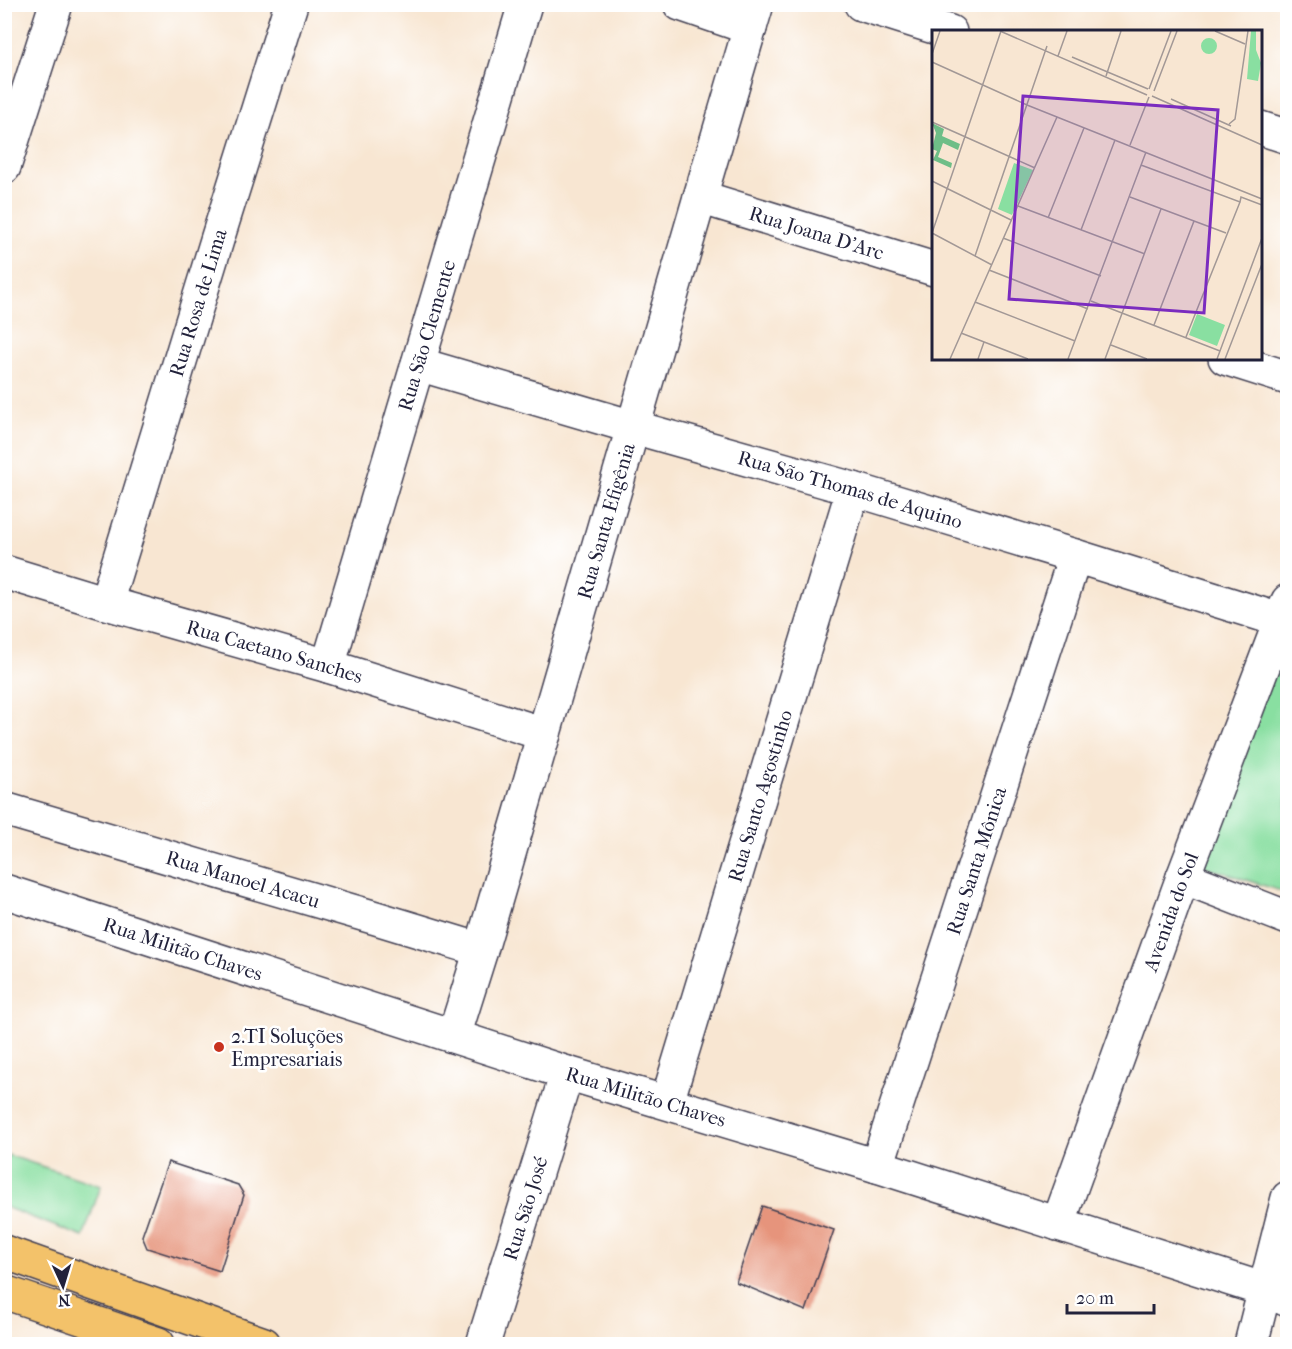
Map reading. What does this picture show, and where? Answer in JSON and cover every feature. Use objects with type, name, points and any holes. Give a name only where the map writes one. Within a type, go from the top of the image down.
[{"type":"main road","points":[[4,1251],[264,1344]]},
{"type":"main road","points":[[4,1292],[158,1344]]},
{"type":"street","points":[[4,167],[56,4]]},
{"type":"street","name":"Rua Rosa de Lima","points":[[106,603],[291,4]]},
{"type":"street","name":"Rua São Clemente","points":[[328,666],[525,4]]},
{"type":"street","points":[[680,4],[754,16]]},
{"type":"street","points":[[861,4],[944,30]]},
{"type":"street","name":"Rua Santa Efigênia","points":[[454,1036],[754,16]]},
{"type":"street","points":[[1262,129],[1287,137]]},
{"type":"street","name":"Rua Joana D'Arc","points":[[700,197],[932,269]]},
{"type":"street","points":[[1231,360],[1287,378]]},
{"type":"street","name":"Rua São Thomas de Aquino","points":[[418,364],[853,489],[1075,556],[1284,611]]},
{"type":"street","name":"Rua Santo Agostinho","points":[[667,1102],[853,489]]},
{"type":"street","name":"Rua Santa Mônica","points":[[877,1166],[1075,556]]},
{"type":"street","name":"Rua Caetano Sanches","points":[[4,572],[328,666],[544,734]]},
{"type":"street","name":"Avenida do Sol","points":[[1058,1224],[1183,877],[1284,611]]},
{"type":"street","name":"Rua Manoel Acacu","points":[[4,809],[481,950]]},
{"type":"street","points":[[1183,877],[1287,918]]},
{"type":"street","name":"Rua Militão Chaves","points":[[4,891],[567,1072],[877,1166],[1276,1295]]},
{"type":"street","name":"Rua São José","points":[[483,1344],[567,1072]]},
{"type":"street","points":[[1251,1344],[1276,1295],[1287,1198]]},
{"type":"green space","points":[[1287,617],[1287,893],[1197,864]]},
{"type":"green space","points":[[8,1155],[101,1186],[83,1237],[5,1207],[5,1166]]},
{"type":"building","points":[[168,1162],[238,1185],[244,1195],[220,1271],[147,1248],[142,1236]]},
{"type":"building","points":[[762,1206],[834,1230],[806,1311],[736,1282]]},
{"type":"place","name":"2.TI Soluções Empresariais","points":[[219,1047]]}]
